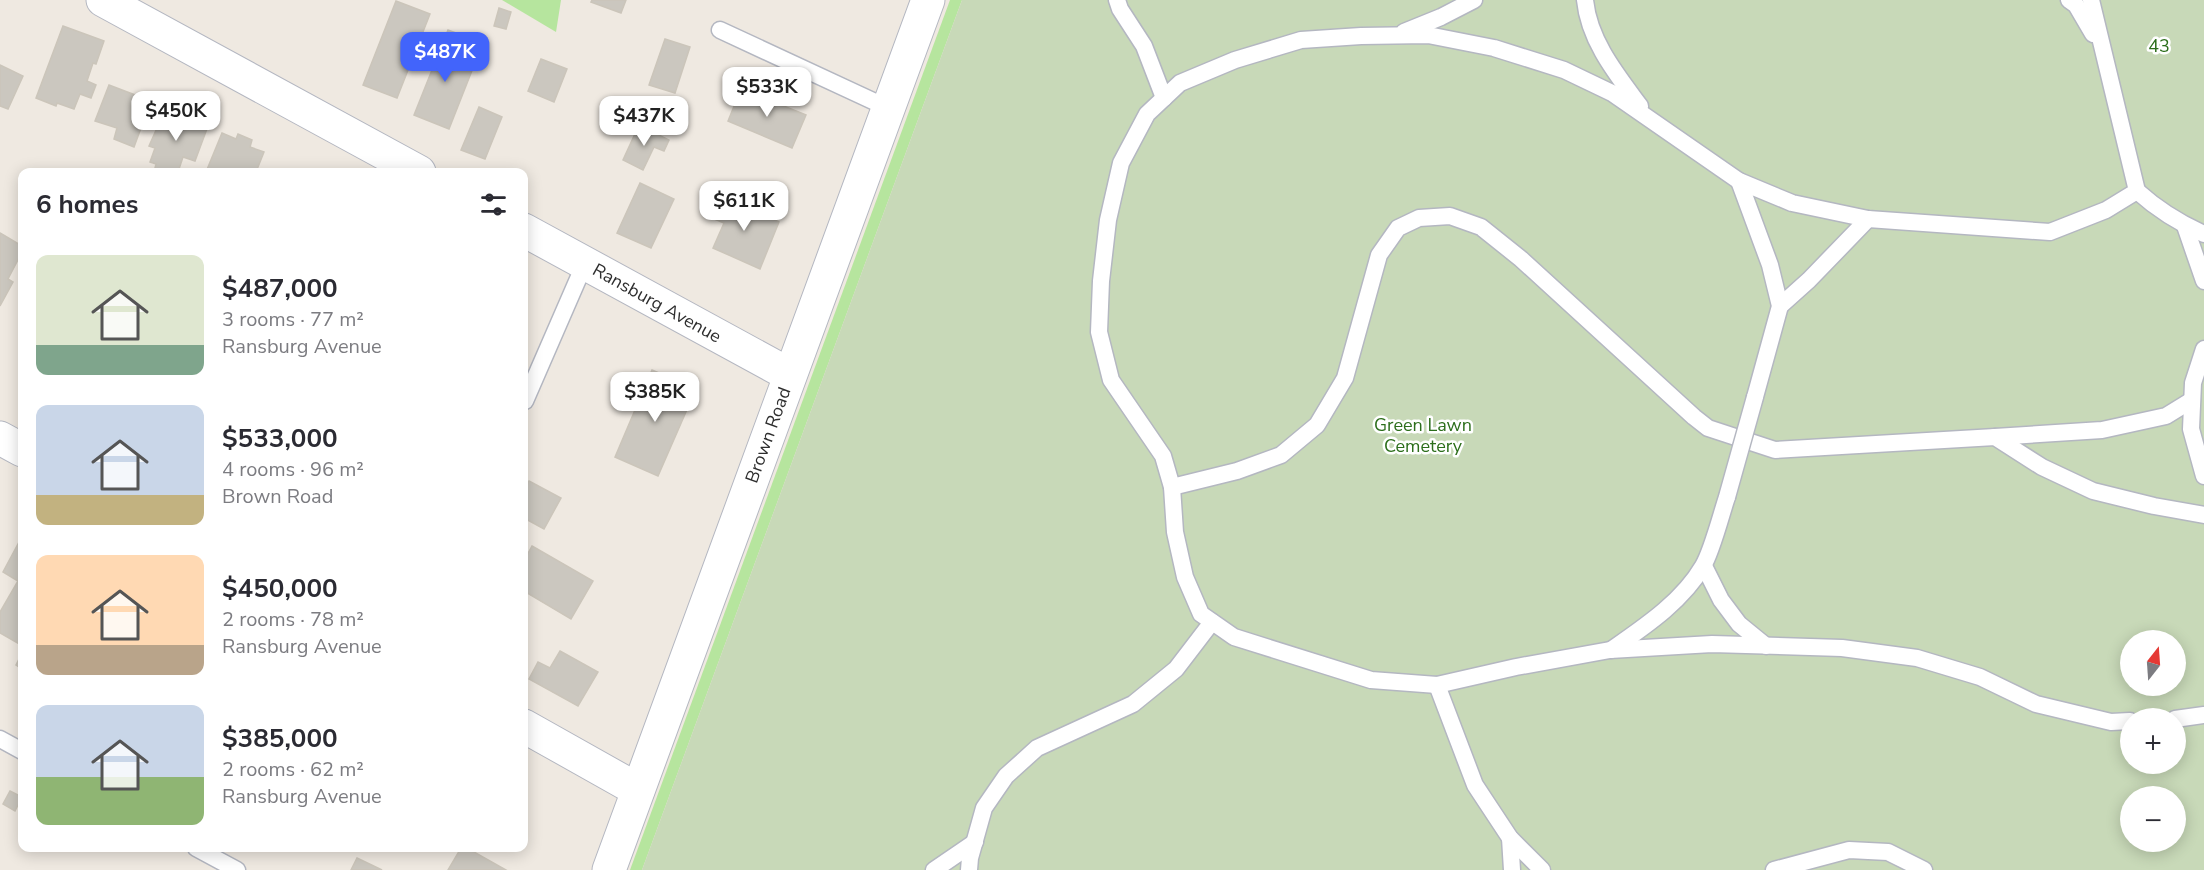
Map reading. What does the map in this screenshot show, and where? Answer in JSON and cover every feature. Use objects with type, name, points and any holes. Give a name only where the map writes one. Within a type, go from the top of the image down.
[{"type":"main road","points":[[103,0],[412,168]]},
{"type":"main road","name":"Brown Road","points":[[609,870],[928,0]]},
{"type":"main road","name":"Ransburg Avenue","points":[[528,232],[790,375]]},
{"type":"main road","points":[[0,438],[18,448]]},
{"type":"main road","points":[[528,728],[638,790]]},
{"type":"lane","points":[[1117,0],[1120,9],[1144,46],[1164,98]]},
{"type":"lane","points":[[1395,36],[1474,0]]},
{"type":"lane","points":[[1585,0],[1594,36],[1615,73],[1648,117]]},
{"type":"lane","points":[[2069,0],[2076,5],[2102,50]]},
{"type":"lane","points":[[2091,0],[2137,190],[2151,204],[2185,226],[2204,234]]},
{"type":"lane","points":[[720,30],[888,108]]},
{"type":"lane","points":[[2120,722],[2111,722],[2036,704],[1980,677],[1917,658],[1842,648],[1712,644],[1610,650],[1516,667],[1437,685],[1371,680],[1234,637],[1201,614],[1185,577],[1175,532],[1172,487],[1163,456],[1110,380],[1099,332],[1101,281],[1108,220],[1121,163],[1147,114],[1179,83],[1235,60],[1301,40],[1428,35],[1514,54],[1564,70],[1612,93],[1739,181],[1792,203],[1868,219],[2050,232],[2106,210],[2137,190]]},
{"type":"lane","points":[[1610,650],[1651,622],[1680,594],[1704,566],[1727,497],[1755,397],[1780,306],[1770,265],[1739,181]]},
{"type":"lane","points":[[1172,487],[1237,471],[1281,455],[1317,425],[1345,378],[1379,255],[1398,228],[1419,218],[1450,216],[1481,227],[1521,259],[1708,428],[1775,450],[1840,448],[2102,430],[2166,416],[2192,400]]},
{"type":"lane","points":[[1780,306],[1809,280],[1868,219]]},
{"type":"lane","points":[[2185,226],[2204,281]]},
{"type":"lane","points":[[528,394],[585,263]]},
{"type":"lane","points":[[2204,349],[2193,383],[2192,400],[2192,429],[2204,476]]},
{"type":"lane","points":[[1995,437],[2042,467],[2093,491],[2204,515]]},
{"type":"lane","points":[[1704,566],[1721,600],[1739,624],[1766,646]]},
{"type":"lane","points":[[969,870],[984,808],[1006,776],[1037,748],[1133,704],[1176,669],[1212,622]]},
{"type":"lane","points":[[1437,685],[1475,785],[1510,838],[1542,870]]},
{"type":"lane","points":[[2186,718],[2204,715]]},
{"type":"lane","points":[[0,739],[18,749]]},
{"type":"lane","points":[[1510,838],[1512,870]]},
{"type":"lane","points":[[934,870],[975,842]]},
{"type":"lane","points":[[1774,870],[1849,850],[1887,852],[1923,870]]},
{"type":"lane","points":[[203,852],[237,870]]},
{"type":"green space","points":[[502,0],[561,0],[556,32]]},
{"type":"green space","points":[[950,0],[962,0],[642,870],[630,870]]},
{"type":"green space","name":"Green Lawn Cemetery","points":[[962,0],[2204,0],[2204,870],[642,870]]},
{"type":"building","points":[[592,0],[626,0],[621,13],[591,2]]},
{"type":"building","points":[[396,1],[430,14],[397,98],[363,85]]},
{"type":"building","points":[[499,8],[511,12],[506,29],[494,26]]},
{"type":"building","points":[[63,26],[104,41],[87,81],[96,85],[91,98],[80,94],[74,109],[57,103],[56,106],[36,98]]},
{"type":"building","points":[[448,30],[469,38],[459,63],[473,68],[449,129],[414,115]]},
{"type":"building","points":[[665,39],[690,47],[675,93],[649,85]]},
{"type":"building","points":[[541,59],[567,69],[554,102],[528,91]]},
{"type":"building","points":[[0,65],[23,76],[8,109],[0,106]]},
{"type":"building","points":[[109,85],[151,101],[134,147],[114,139],[117,128],[95,121]]},
{"type":"building","points":[[741,89],[806,115],[792,148],[728,121]]},
{"type":"building","points":[[479,107],[502,117],[485,159],[461,150]]},
{"type":"building","points":[[165,110],[208,126],[195,161],[183,157],[179,168],[155,168],[156,164],[150,162],[155,148],[149,146]]},
{"type":"building","points":[[639,125],[669,140],[664,151],[654,147],[643,170],[623,160]]},
{"type":"building","points":[[222,133],[236,139],[238,134],[252,140],[250,147],[264,152],[258,168],[208,168]]},
{"type":"building","points":[[640,183],[674,199],[651,248],[617,233]]},
{"type":"building","points":[[722,196],[779,222],[760,269],[713,248],[724,223],[712,218]]},
{"type":"building","points":[[0,233],[18,244],[18,260],[8,279],[13,282],[0,306]]},
{"type":"building","points":[[652,370],[696,389],[658,476],[615,457]]},
{"type":"building","points":[[529,481],[561,498],[544,529],[528,520]]},
{"type":"building","points":[[18,544],[18,581],[3,572]]},
{"type":"building","points":[[532,546],[593,581],[571,619],[528,593],[528,554]]},
{"type":"building","points":[[18,581],[18,643],[0,633],[0,612]]},
{"type":"building","points":[[560,651],[598,672],[578,706],[529,679],[538,662],[550,668]]},
{"type":"building","points":[[10,791],[18,795],[18,805],[15,811],[3,804]]},
{"type":"building","points":[[459,852],[474,852],[506,870],[448,870]]},
{"type":"building","points":[[357,858],[382,870],[351,870]]},
{"type":"park label","name":"43","points":[[2159,46]]}]
